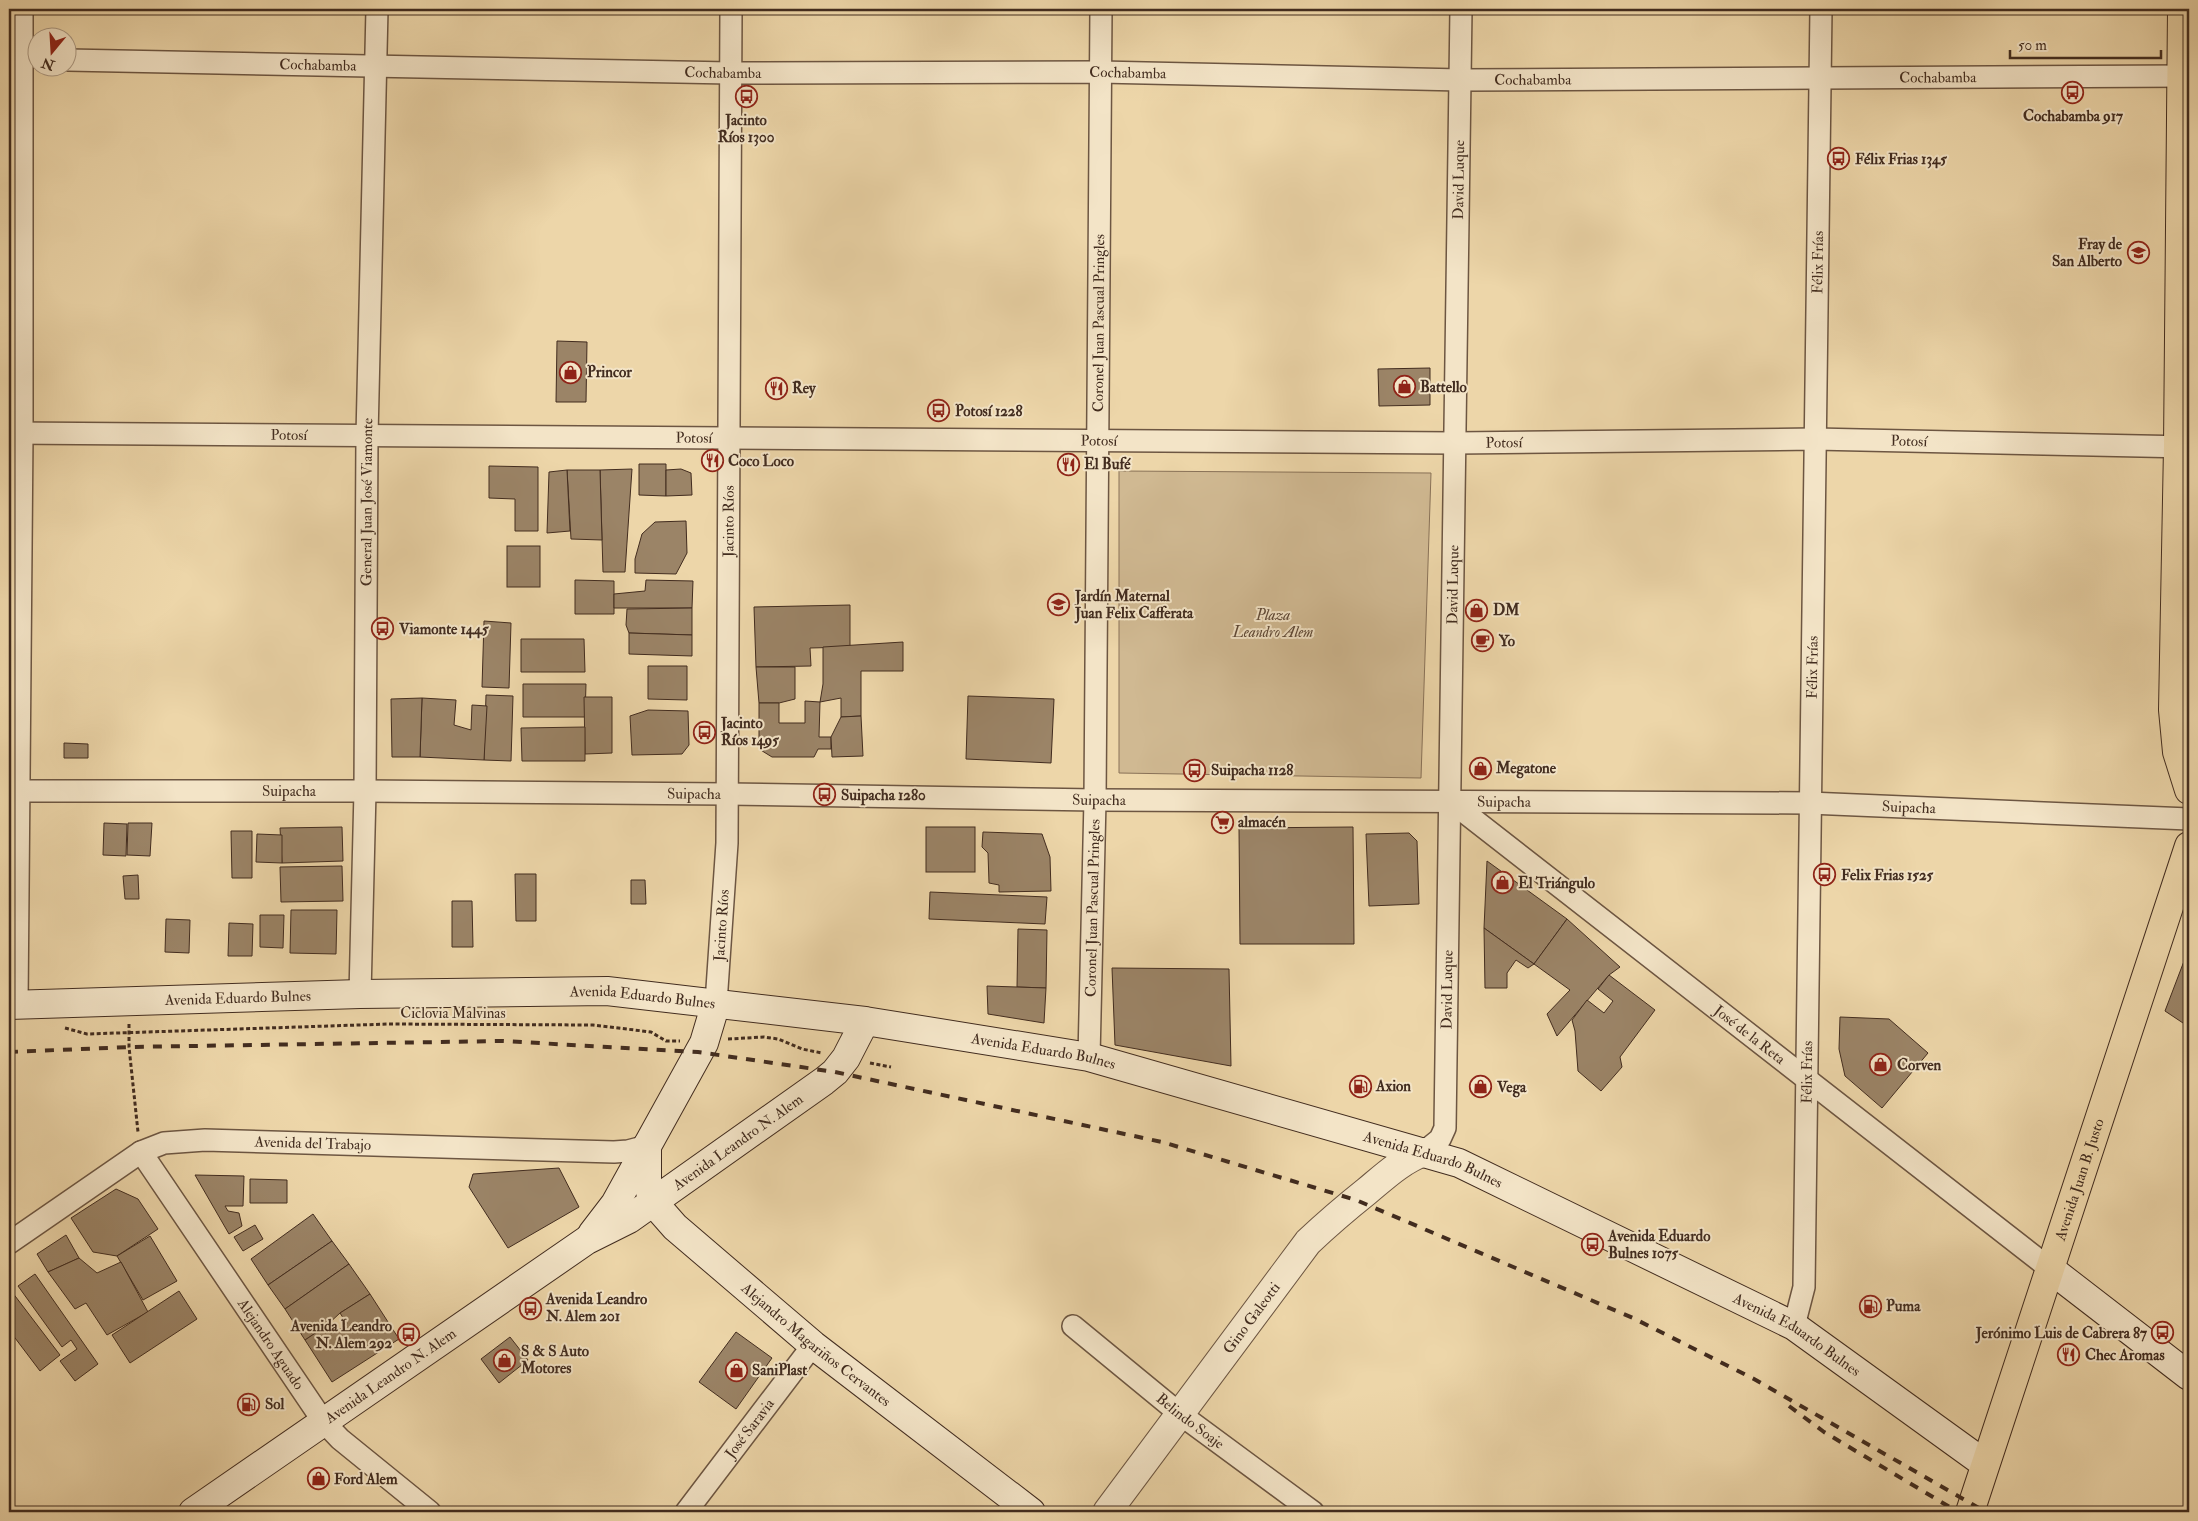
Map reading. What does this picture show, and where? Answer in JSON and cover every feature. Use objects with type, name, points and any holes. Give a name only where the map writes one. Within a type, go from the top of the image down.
[{"type":"main road","points":[[2182,9],[2185,76],[2184,447],[2173,710],[2177,752],[2189,790]]},
{"type":"main road","name":"Avenida Juan B. Justo","points":[[1970,1512],[2049,1268],[2184,882],[2189,846]]},
{"type":"main road","name":"Avenida Eduardo Bulnes","points":[[13,1005],[360,994],[608,991],[865,1021],[1089,1057],[1459,1163],[1794,1326],[1985,1464]]},
{"type":"main road","name":"Avenida Leandro N. Alem","points":[[587,1240],[615,1204],[706,1040],[716,1003]]},
{"type":"main road","name":"Avenida Leandro N. Alem","points":[[193,1512],[587,1240],[629,1219],[748,1133],[809,1093],[835,1072],[846,1058],[865,1021]]},
{"type":"main road","name":"Alejandro Magariños Cervantes","points":[[647,1146],[648,1181],[653,1202],[675,1227],[813,1345],[1031,1512]]},
{"type":"main road","name":"Gino Galeotti","points":[[1107,1512],[1308,1242],[1397,1166],[1411,1156],[1424,1152]]},
{"type":"main road","points":[[2049,1268],[2189,1376]]},
{"type":"street","points":[[13,1005],[15,434],[23,59],[22,9]]},
{"type":"street","name":"General Juan José Viamonte","points":[[360,994],[365,791],[367,436],[377,9]]},
{"type":"street","name":"Jacinto Ríos","points":[[716,1003],[727,843],[731,9]]},
{"type":"street","name":"Coronel Juan Pascual Pringles","points":[[1089,1057],[1095,800],[1101,9]]},
{"type":"street","name":"David Luque","points":[[1424,1152],[1440,1139],[1445,1128],[1461,9]]},
{"type":"street","name":"Félix Frías","points":[[1794,1326],[1804,1287],[1821,9]]},
{"type":"street","name":"Cochabamba","points":[[78,60],[730,73],[1100,72],[1461,80],[1821,76],[2185,76]]},
{"type":"street","name":"Potosí","points":[[15,434],[1455,443],[1815,439],[2184,447]]},
{"type":"street","name":"Suipacha","points":[[14,791],[365,791],[1095,800],[1809,803],[2189,818]]},
{"type":"street","name":"José de la Reta","points":[[1450,801],[2049,1268]]},
{"type":"street","name":"Avenida del Trabajo","points":[[9,1243],[141,1152],[164,1143],[204,1140],[614,1152],[628,1151],[647,1146]]},
{"type":"street","name":"Alejandro Aguado","points":[[141,1152],[323,1421],[340,1439],[430,1512]]},
{"type":"street","name":"Belindo Soaje","points":[[1073,1326],[1180,1414],[1313,1512]]},
{"type":"street","name":"José Saravia","points":[[686,1512],[813,1345]]},
{"type":"path","points":[[128,1001],[129,1047],[141,1152]]},
{"type":"path","name":"Ciclovia Malvinas","points":[[59,1027],[87,1034],[130,1034],[389,1024],[593,1025],[651,1032],[666,1041],[764,1037],[778,1039],[802,1049],[891,1067]]},
{"type":"green space","name":"Plaza Leandro Alem","points":[[1119,471],[1431,473],[1421,778],[1119,773]]},
{"type":"building","name":"Princor","points":[[557,341],[587,342],[586,402],[556,402]]},
{"type":"building","name":"Battello","points":[[1430,368],[1430,405],[1379,406],[1378,369]]},
{"type":"building","points":[[639,464],[666,464],[666,496],[639,495]]},
{"type":"building","points":[[489,466],[538,467],[538,531],[515,531],[515,499],[489,498]]},
{"type":"building","points":[[632,469],[625,572],[603,572],[600,470]]},
{"type":"building","points":[[681,469],[691,473],[692,495],[666,496],[666,470]]},
{"type":"building","points":[[567,470],[600,470],[602,540],[571,539]]},
{"type":"building","points":[[567,470],[570,531],[547,533],[549,472]]},
{"type":"building","points":[[686,521],[687,553],[676,574],[635,573],[635,559],[642,534],[655,522]]},
{"type":"building","points":[[507,546],[540,546],[540,587],[507,587]]},
{"type":"building","points":[[575,580],[614,581],[614,614],[575,614]]},
{"type":"building","points":[[646,580],[693,581],[692,608],[614,608],[614,594],[645,591]]},
{"type":"building","points":[[850,605],[850,647],[810,648],[811,666],[756,667],[754,607]]},
{"type":"building","points":[[692,608],[692,635],[629,633],[626,625],[627,609]]},
{"type":"building","points":[[484,621],[511,623],[509,688],[482,687]]},
{"type":"building","points":[[629,633],[692,635],[692,656],[629,654]]},
{"type":"building","points":[[521,639],[584,639],[585,672],[521,672]]},
{"type":"building","points":[[903,642],[903,671],[861,671],[861,716],[841,717],[841,698],[820,702],[823,684],[823,647]]},
{"type":"building","points":[[648,666],[687,666],[687,700],[648,699]]},
{"type":"building","points":[[756,667],[795,667],[795,699],[779,703],[759,703]]},
{"type":"building","points":[[523,684],[586,684],[585,717],[523,717]]},
{"type":"building","points":[[486,695],[513,696],[511,761],[484,760]]},
{"type":"building","points":[[968,696],[1054,699],[1051,763],[966,759]]},
{"type":"building","points":[[584,697],[612,697],[612,753],[585,754]]},
{"type":"building","points":[[422,698],[456,700],[454,725],[471,730],[472,705],[487,706],[484,760],[420,757]]},
{"type":"building","points":[[422,698],[420,757],[392,757],[391,699]]},
{"type":"building","points":[[805,701],[820,702],[819,737],[831,737],[831,749],[818,749],[814,757],[772,757],[759,749],[759,703],[779,703],[779,723],[805,723]]},
{"type":"building","points":[[648,710],[688,711],[689,745],[682,754],[632,755],[630,716]]},
{"type":"building","points":[[861,716],[863,756],[832,757],[831,737],[841,717]]},
{"type":"building","points":[[585,727],[585,761],[522,761],[521,728]]},
{"type":"building","points":[[64,743],[88,744],[88,758],[64,758]]},
{"type":"building","points":[[104,823],[127,824],[126,856],[103,855]]},
{"type":"building","points":[[128,823],[152,823],[150,856],[127,855]]},
{"type":"building","points":[[342,827],[343,861],[282,863],[280,828]]},
{"type":"building","points":[[926,827],[975,827],[975,872],[926,872]]},
{"type":"building","points":[[1353,827],[1354,944],[1240,944],[1239,828]]},
{"type":"building","points":[[231,831],[252,831],[252,878],[232,878]]},
{"type":"building","points":[[983,832],[1042,834],[1050,857],[1051,891],[999,892],[999,885],[989,883],[988,853],[982,847]]},
{"type":"building","points":[[1409,833],[1417,841],[1419,904],[1369,906],[1366,834]]},
{"type":"building","points":[[257,834],[282,835],[282,863],[256,862]]},
{"type":"building","points":[[1487,861],[1567,919],[1534,964],[1484,928]]},
{"type":"building","points":[[342,866],[343,901],[281,902],[280,867]]},
{"type":"building","points":[[515,874],[536,874],[536,921],[516,921]]},
{"type":"building","points":[[138,875],[139,899],[125,899],[123,876]]},
{"type":"building","points":[[631,880],[645,880],[646,904],[631,904]]},
{"type":"building","points":[[930,892],[1047,897],[1045,924],[929,919]]},
{"type":"building","points":[[452,901],[472,901],[473,947],[452,947]]},
{"type":"building","points":[[291,910],[337,910],[336,954],[290,953]]},
{"type":"building","points":[[260,915],[284,915],[283,948],[260,947]]},
{"type":"building","points":[[166,919],[190,920],[189,953],[165,952]]},
{"type":"building","points":[[1567,919],[1620,967],[1609,975],[1557,1036],[1547,1014],[1570,990],[1534,964]]},
{"type":"building","points":[[229,923],[253,924],[252,956],[228,956]]},
{"type":"building","points":[[1484,928],[1534,964],[1528,968],[1516,960],[1507,973],[1507,988],[1485,988]]},
{"type":"building","points":[[1018,929],[1047,930],[1046,988],[1017,987]]},
{"type":"building","points":[[2189,948],[2189,1027],[2165,1011]]},
{"type":"building","points":[[1112,968],[1229,969],[1231,1066],[1115,1045]]},
{"type":"building","points":[[1609,975],[1655,1010],[1620,1057],[1622,1067],[1601,1091],[1578,1071],[1575,1031],[1572,1020],[1587,1000],[1604,1013],[1613,1001],[1598,989]]},
{"type":"building","points":[[987,986],[1046,988],[1044,1023],[988,1014]]},
{"type":"building","name":"Corven","points":[[1840,1017],[1889,1019],[1928,1053],[1882,1108],[1845,1076],[1839,1049]]},
{"type":"building","points":[[559,1168],[579,1207],[508,1248],[469,1187],[473,1174]]},
{"type":"building","points":[[195,1175],[244,1176],[243,1206],[225,1206],[228,1211],[239,1213],[242,1226],[229,1234]]},
{"type":"building","points":[[250,1179],[287,1180],[287,1203],[250,1203]]},
{"type":"building","points":[[116,1189],[138,1199],[158,1229],[117,1256],[93,1252],[71,1218]]},
{"type":"building","points":[[313,1214],[332,1241],[268,1285],[251,1259]]},
{"type":"building","points":[[255,1225],[263,1239],[243,1251],[234,1237]]},
{"type":"building","points":[[66,1235],[79,1258],[48,1272],[37,1254]]},
{"type":"building","points":[[150,1236],[177,1281],[143,1300],[117,1256]]},
{"type":"building","points":[[332,1241],[349,1264],[285,1309],[268,1285]]},
{"type":"building","points":[[79,1258],[97,1273],[121,1262],[148,1312],[107,1335],[86,1303],[75,1309],[48,1272]]},
{"type":"building","points":[[349,1264],[370,1294],[340,1313],[326,1326],[305,1340],[285,1309]]},
{"type":"building","points":[[35,1274],[98,1364],[75,1381],[60,1361],[77,1349],[71,1340],[62,1347],[18,1286]]},
{"type":"building","points":[[9,1288],[60,1355],[40,1371],[9,1330]]},
{"type":"building","points":[[179,1291],[197,1319],[130,1363],[112,1335]]},
{"type":"building","points":[[370,1294],[399,1339],[332,1382],[305,1340],[326,1326],[334,1333],[347,1324],[340,1313]]},
{"type":"building","name":"SaniPlast","points":[[736,1332],[772,1358],[736,1409],[699,1382]]},
{"type":"building","name":"S & S Auto Motores","points":[[510,1337],[528,1360],[499,1383],[481,1359]]},
{"type":"railway","points":[[9,1052],[129,1047],[502,1041],[698,1052],[835,1072],[1162,1142],[1356,1200],[1633,1318],[1754,1379],[1986,1512]]},
{"type":"railway","points":[[1789,1406],[1824,1432],[1958,1512]]},
{"type":"place","name":"Cochabamba 917","points":[[2073,93]]},
{"type":"place","name":"Jacinto Ríos 1300","points":[[746,97]]},
{"type":"place","name":"Félix Frias 1345","points":[[1839,159]]},
{"type":"place","name":"Fray de San Alberto","points":[[2138,253]]},
{"type":"place","name":"Princor","points":[[571,372]]},
{"type":"place","name":"Battello","points":[[1404,387]]},
{"type":"place","name":"Rey","points":[[776,388]]},
{"type":"place","name":"Potosí 1228","points":[[939,411]]},
{"type":"place","name":"Coco Loco","points":[[712,461]]},
{"type":"place","name":"El Bufé","points":[[1068,464]]},
{"type":"place","name":"Jardín Maternal Juan Felix Cafferata","points":[[1059,605]]},
{"type":"place","name":"DM","points":[[1477,610]]},
{"type":"place","name":"Viamonte 1445","points":[[383,629]]},
{"type":"place","name":"Yo","points":[[1483,641]]},
{"type":"place","name":"Jacinto Ríos 1495","points":[[705,732]]},
{"type":"place","name":"Megatone","points":[[1480,768]]},
{"type":"place","name":"Suipacha 1128","points":[[1195,770]]},
{"type":"place","name":"Suipacha 1280","points":[[825,795]]},
{"type":"place","name":"almacén","points":[[1222,822]]},
{"type":"place","name":"Felix Frias 1525","points":[[1825,875]]},
{"type":"place","name":"El Triángulo","points":[[1502,883]]},
{"type":"place","name":"Corven","points":[[1881,1065]]},
{"type":"place","name":"Axion","points":[[1360,1086]]},
{"type":"place","name":"Vega","points":[[1481,1087]]},
{"type":"place","name":"Avenida Eduardo Bulnes 1075","points":[[1592,1245]]},
{"type":"place","name":"Puma","points":[[1870,1306]]},
{"type":"place","name":"Avenida Leandro N. Alem 201","points":[[530,1308]]},
{"type":"place","name":"Jerónimo Luis de Cabrera 87","points":[[2163,1333]]},
{"type":"place","name":"Avenida Leandro N. Alem 292","points":[[408,1335]]},
{"type":"place","name":"Chec Aromas","points":[[2069,1355]]},
{"type":"place","name":"S & S Auto Motores","points":[[505,1360]]},
{"type":"place","name":"SaniPlast","points":[[736,1370]]},
{"type":"place","name":"Sol","points":[[249,1404]]},
{"type":"place","name":"Ford Alem","points":[[318,1479]]}]
